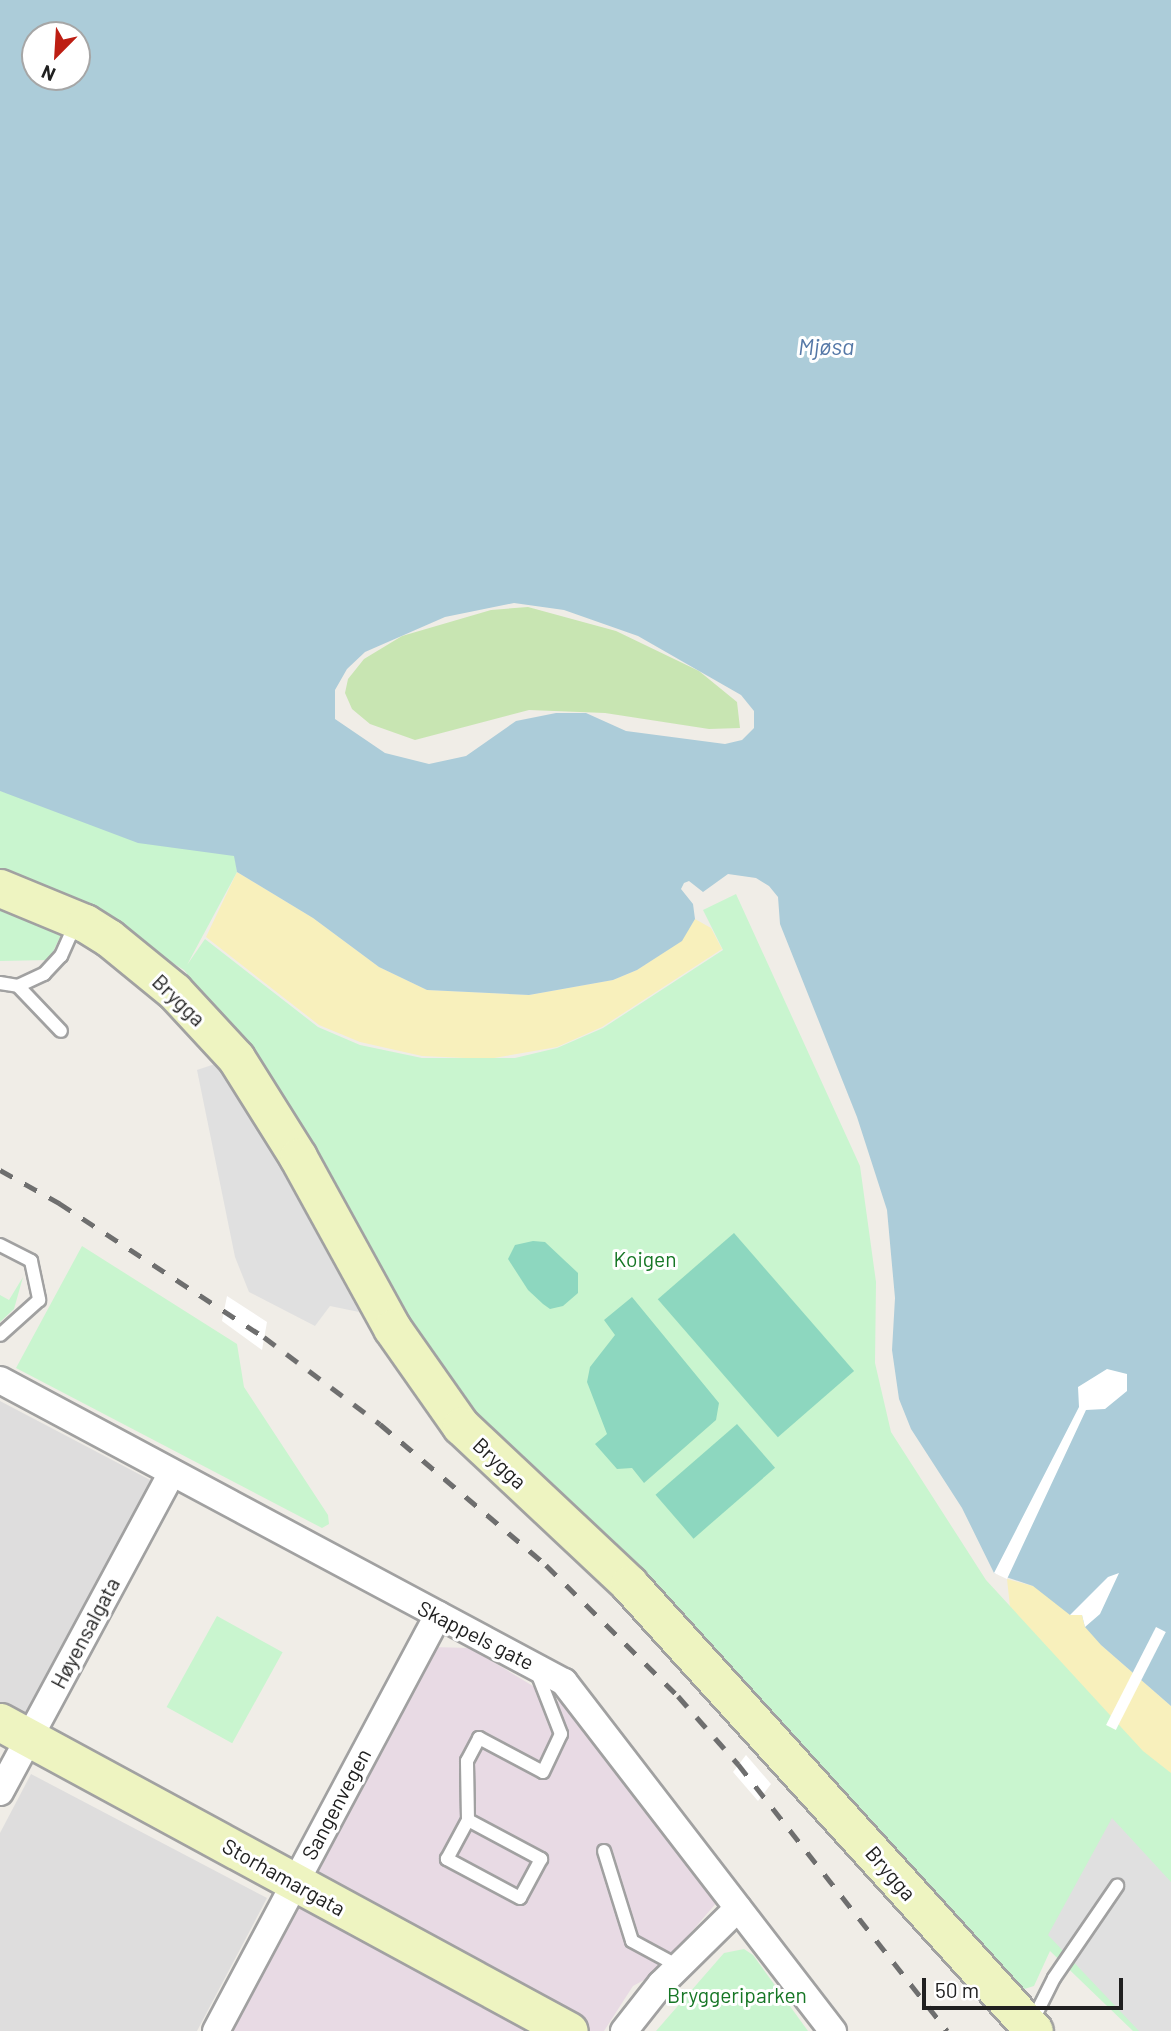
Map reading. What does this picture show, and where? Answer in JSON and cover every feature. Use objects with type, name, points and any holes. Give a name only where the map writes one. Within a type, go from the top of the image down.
[{"type":"street","name":"Brygga","points":[[0,888],[78,920],[109,938],[174,991],[236,1058],[298,1157],[392,1328],[461,1426],[629,1584],[1032,2029]]},
{"type":"street","name":"Skappels gate","points":[[0,1380],[171,1474],[564,1682],[833,2031]]},
{"type":"street","name":"Høyensalgata","points":[[0,1792],[14,1729],[171,1474]]},
{"type":"street","name":"Sangenvegen","points":[[216,2031],[438,1615]]},
{"type":"street","name":"Storhamargata","points":[[14,1729],[568,2031]]},
{"type":"street","points":[[624,2031],[678,1966],[738,1908]]},
{"type":"lane","points":[[0,983],[18,986],[44,974],[61,957],[78,920]]},
{"type":"lane","points":[[18,986],[61,1031]]},
{"type":"lane","points":[[0,1245],[31,1261],[39,1300],[0,1335]]},
{"type":"lane","points":[[468,1820],[541,1859],[520,1898],[447,1859],[468,1820],[467,1760],[479,1738],[543,1772],[561,1734],[534,1665]]},
{"type":"lane","points":[[604,1851],[632,1941],[678,1966]]},
{"type":"lane","points":[[1032,2029],[1054,1978],[1117,1886]]},
{"type":"shaded area","points":[[221,1062],[359,1312],[330,1306],[315,1326],[249,1292],[235,1257],[197,1070]]},
{"type":"shaded area","points":[[0,1401],[154,1482],[27,1718],[0,1703]]},
{"type":"shaded area","points":[[432,1647],[470,1648],[563,1704],[627,1774],[718,1901],[655,1974],[633,1986],[604,2031],[232,2031]]},
{"type":"shaded area","points":[[31,1774],[267,1898],[197,2031],[0,2031],[0,1833]]},
{"type":"shaded area","points":[[1112,1818],[1171,1882],[1171,2031],[1139,2031],[1048,1935]]},
{"type":"green space","points":[[528,607],[616,631],[699,671],[737,702],[740,728],[709,729],[605,713],[529,710],[415,740],[370,724],[352,709],[345,693],[348,679],[364,659],[402,636],[491,610]]},
{"type":"green space","name":"Koigen","points":[[0,791],[235,856],[237,872],[187,965],[205,939],[318,1027],[360,1045],[422,1058],[515,1058],[557,1048],[603,1028],[723,950],[703,910],[736,894],[860,1166],[876,1282],[875,1363],[891,1432],[986,1580],[1143,1751],[1171,1773],[1171,2031],[1133,2031],[1050,1951],[1034,1986],[1021,1990],[786,1726],[485,1427],[403,1310],[352,1213],[258,1063],[184,970],[88,911],[0,880]]},
{"type":"green space","points":[[0,904],[62,933],[49,960],[0,961]]},
{"type":"green space","points":[[734,1233],[854,1371],[778,1437],[658,1299]]},
{"type":"green space","points":[[533,1241],[545,1242],[578,1273],[578,1293],[563,1306],[550,1309],[543,1304],[528,1290],[508,1259],[515,1245]]},
{"type":"green space","points":[[82,1246],[237,1344],[244,1387],[328,1515],[329,1524],[322,1528],[16,1368]]},
{"type":"green space","points":[[23,1277],[14,1309],[0,1322],[0,1295],[9,1300]]},
{"type":"green space","points":[[632,1297],[719,1403],[716,1420],[644,1483],[632,1468],[617,1469],[595,1444],[607,1434],[587,1382],[590,1367],[615,1335],[604,1320]]},
{"type":"green space","points":[[737,1424],[775,1468],[694,1539],[655,1495]]},
{"type":"green space","points":[[217,1616],[283,1652],[232,1743],[167,1707]]},
{"type":"green space","name":"Bryggeriparken","points":[[744,1949],[753,1955],[808,2031],[656,2031],[724,1953]]},
{"type":"sand","points":[[237,872],[313,918],[379,967],[427,990],[529,995],[613,980],[637,970],[681,941],[695,919],[711,928],[722,949],[602,1027],[557,1047],[488,1059],[422,1056],[360,1042],[319,1025],[206,937]]},
{"type":"sand","points":[[1007,1579],[1033,1586],[1082,1615],[1101,1645],[1171,1706],[1171,1780],[1109,1726],[1011,1616]]},
{"type":"water","name":"Mjøsa","points":[[0,0],[1171,0],[1171,1706],[1101,1645],[1085,1627],[1082,1615],[1070,1615],[1033,1586],[994,1573],[962,1508],[911,1429],[899,1399],[892,1350],[895,1298],[887,1210],[857,1117],[780,924],[778,897],[769,886],[756,878],[728,874],[703,892],[689,881],[684,883],[681,889],[693,904],[695,919],[682,941],[637,970],[613,980],[529,995],[427,990],[379,967],[313,918],[237,872],[234,856],[138,843],[0,791]],"holes":[[[514,603],[564,610],[638,636],[741,695],[754,711],[754,728],[742,740],[725,744],[626,731],[586,713],[556,713],[516,721],[466,756],[429,764],[385,753],[335,719],[335,690],[347,669],[365,652],[445,617]]]},
{"type":"pier","points":[[227,1296],[267,1322],[262,1350],[222,1321]]},
{"type":"pier","points":[[1107,1369],[1127,1374],[1127,1391],[1105,1409],[1086,1410],[1007,1579],[994,1573],[1079,1407],[1078,1387]]},
{"type":"pier","points":[[1119,1573],[1100,1614],[1085,1627],[1082,1615],[1070,1615],[1108,1577]]},
{"type":"pier","points":[[1156,1627],[1166,1632],[1116,1730],[1106,1725]]},
{"type":"pier","points":[[746,1755],[771,1784],[758,1801],[733,1772]]},
{"type":"railway","points":[[0,1170],[59,1203],[264,1337],[380,1424],[546,1565],[678,1696],[738,1764],[947,2031]]}]
